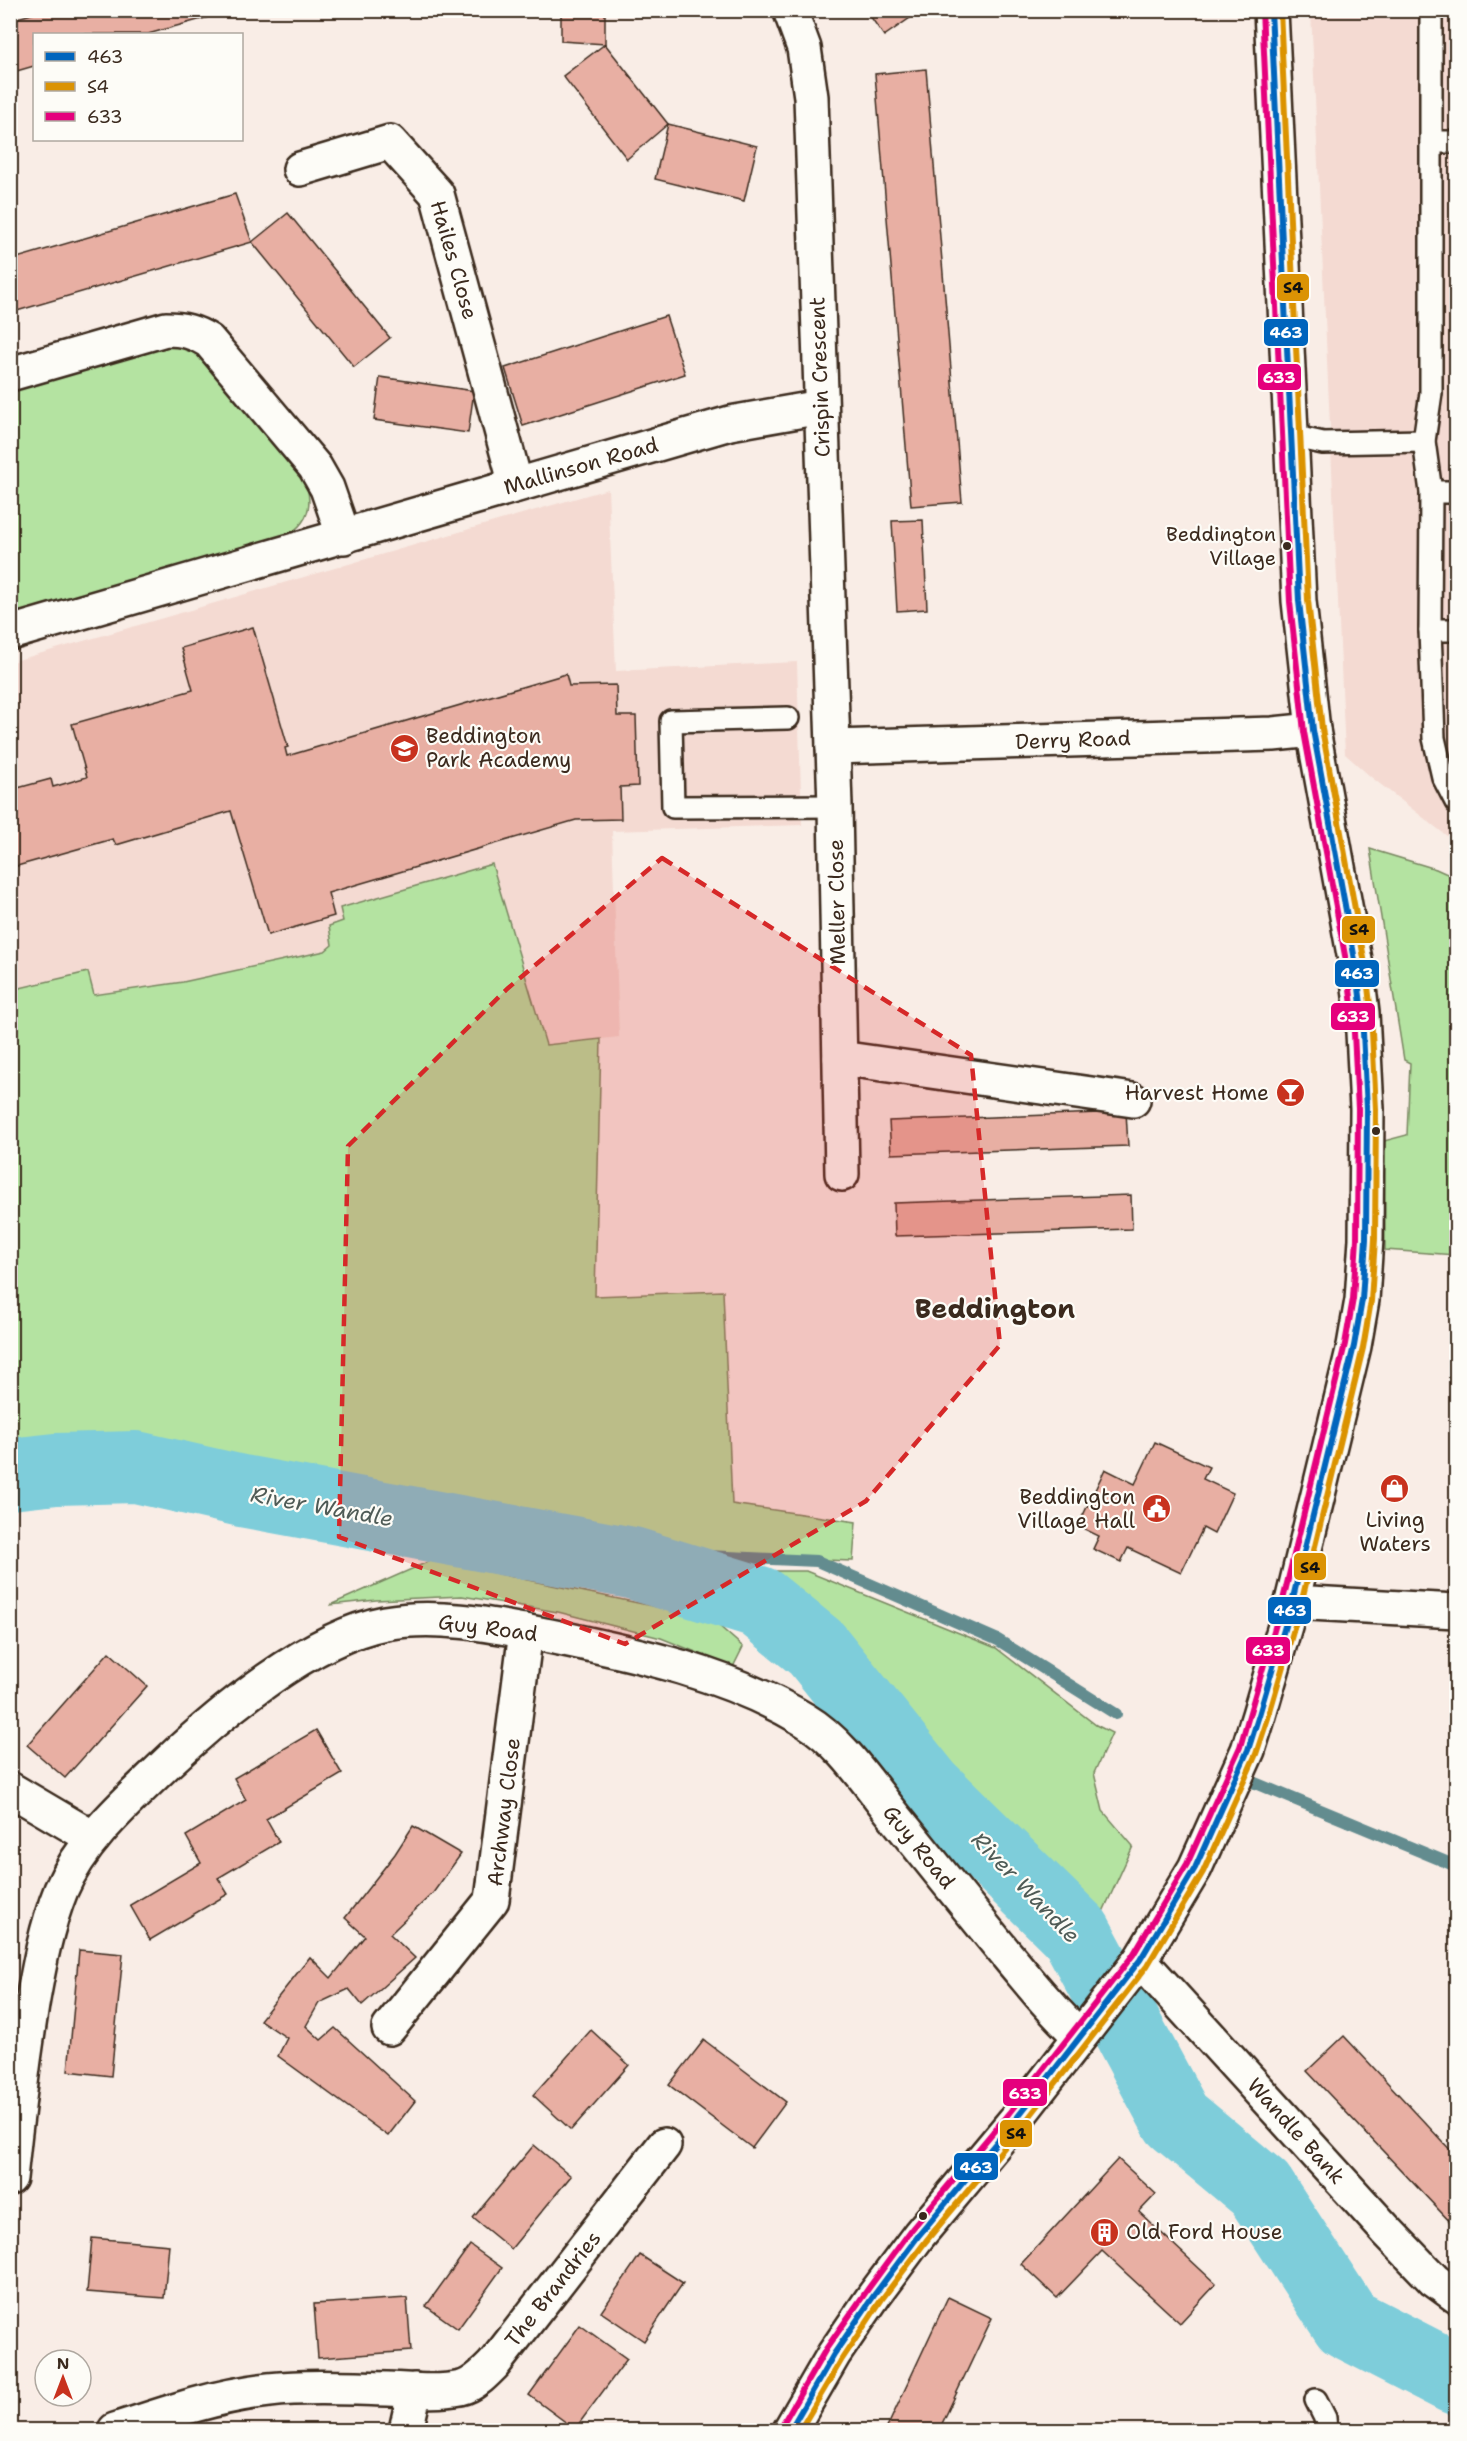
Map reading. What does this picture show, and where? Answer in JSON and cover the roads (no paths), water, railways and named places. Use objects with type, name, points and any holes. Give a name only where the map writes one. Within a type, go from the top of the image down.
[{"type":"street","name":"Crispin Crescent","points":[[790,10],[804,48],[811,97],[833,747]]},
{"type":"street","points":[[790,2430],[834,2354],[875,2294],[919,2235],[1016,2119],[1140,1960],[1195,1868],[1248,1750],[1292,1602],[1354,1346],[1362,1300],[1367,1218],[1367,1109],[1362,1013],[1357,970],[1313,730],[1299,601],[1271,10]]},
{"type":"street","name":"Hailes Close","points":[[300,169],[390,142],[437,195],[516,485]]},
{"type":"street","points":[[10,374],[166,329],[182,329],[198,333],[215,347],[315,467],[327,488],[344,537]]},
{"type":"street","name":"Mallinson Road","points":[[10,633],[730,423],[821,407]]},
{"type":"street","name":"Derry Road","points":[[833,747],[1261,734],[1313,730]]},
{"type":"street","name":"Meller Close","points":[[833,747],[842,1174]]},
{"type":"street","points":[[840,1058],[1133,1100]]},
{"type":"street","points":[[1292,1602],[1456,1611]]},
{"type":"street","name":"Guy Road","points":[[10,2178],[15,2083],[50,1921],[74,1864],[93,1838],[194,1738],[262,1685],[328,1643],[384,1623],[463,1622],[526,1631],[644,1656],[696,1671],[804,1719],[822,1731],[850,1761],[1055,2013],[1080,2036]]},
{"type":"street","name":"Archway Close","points":[[389,2028],[492,1900],[526,1631]]},
{"type":"street","points":[[10,1789],[93,1838]]},
{"type":"street","name":"Wandle Bank","points":[[1140,1960],[1386,2230],[1434,2280],[1456,2296]]},
{"type":"street","name":"The Brandries","points":[[115,2430],[189,2406],[230,2396],[272,2390],[462,2388],[480,2378],[494,2364],[664,2145]]},
{"type":"street","points":[[406,2430],[415,2390]]},
{"type":"lane","points":[[1431,10],[1431,393],[1425,441],[1431,492],[1430,630],[1434,738],[1443,777],[1456,802]]},
{"type":"lane","points":[[1431,142],[1456,142]]},
{"type":"lane","points":[[1291,436],[1323,443],[1425,441]]},
{"type":"lane","points":[[1431,492],[1456,492]]},
{"type":"lane","points":[[1430,630],[1456,630]]},
{"type":"lane","points":[[788,718],[671,721],[672,807],[835,806]]},
{"type":"lane","points":[[1316,2400],[1325,2418],[1326,2430]]},
{"type":"waterway","name":"River Wandle","points":[[10,1474],[56,1469],[136,1467],[242,1491],[632,1563],[759,1602],[816,1648],[928,1788],[1076,1933],[1176,2119],[1260,2189],[1347,2323],[1456,2379]]},
{"type":"waterway","name":"River Wandle","points":[[632,1563],[707,1556],[817,1561],[998,1640],[1116,1714]]},
{"type":"waterway","name":"River Wandle","points":[[1255,1783],[1456,1866]]},
{"type":"place","name":"Beddington Village","points":[[1287,546]]},
{"type":"place","name":"Beddington Park Academy","points":[[405,748]]},
{"type":"place","name":"Harvest Home","points":[[1290,1093]]},
{"type":"place","name":"Living Waters","points":[[1395,1489]]},
{"type":"place","name":"Beddington Village Hall","points":[[1156,1509]]},
{"type":"place","name":"Old Ford House","points":[[1105,2232]]},
{"type":"district","name":"Beddington","points":[[995,1309]]}]
